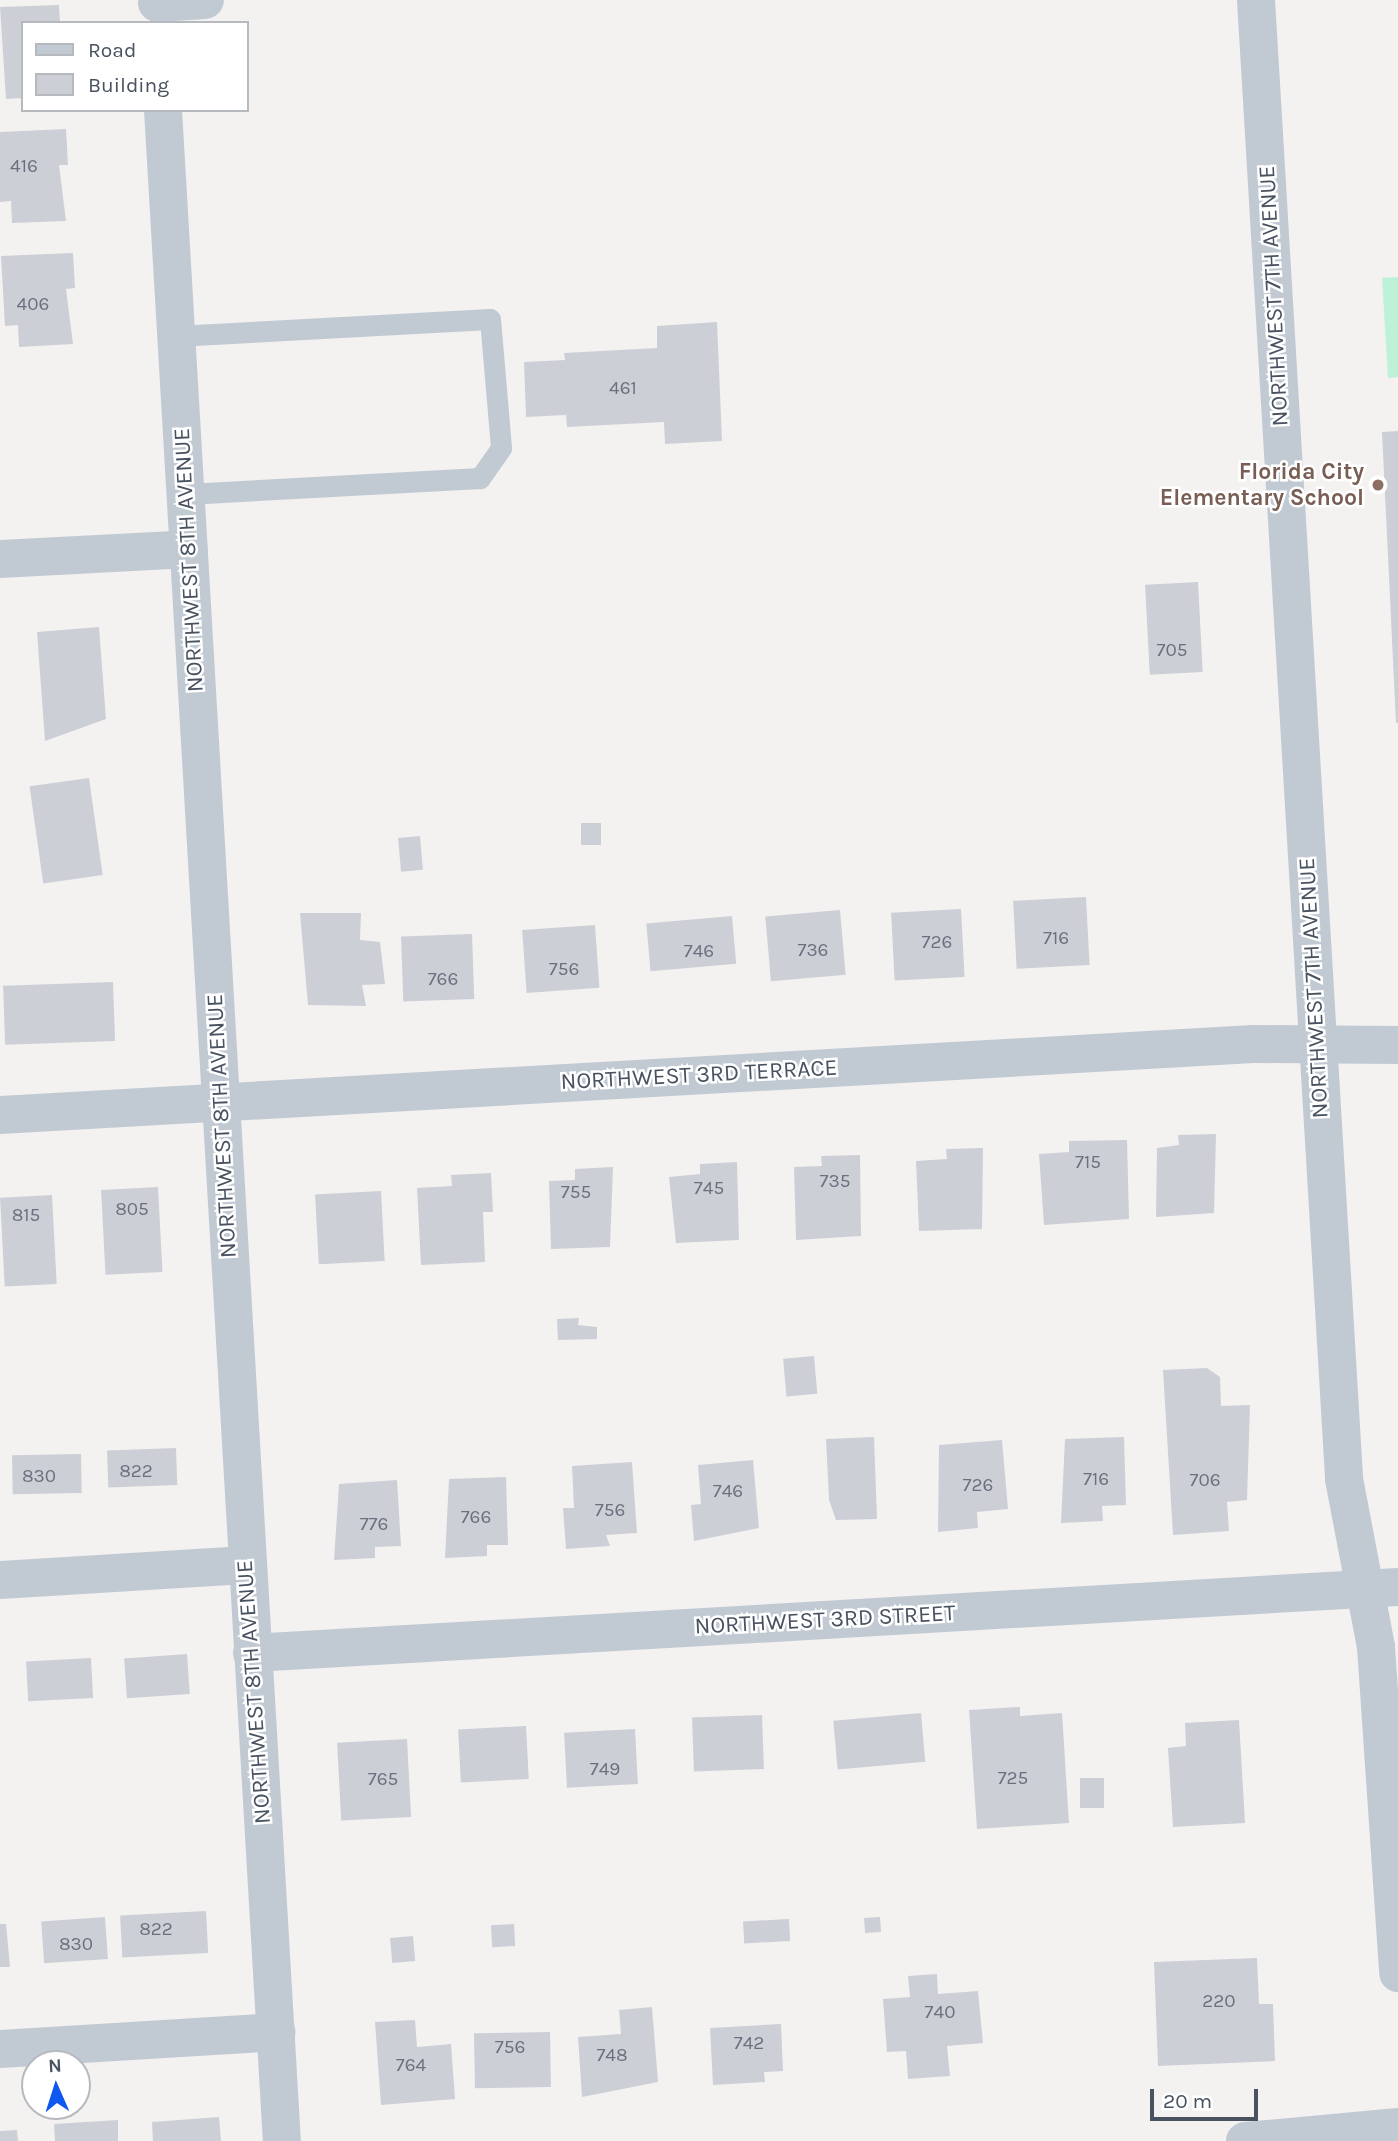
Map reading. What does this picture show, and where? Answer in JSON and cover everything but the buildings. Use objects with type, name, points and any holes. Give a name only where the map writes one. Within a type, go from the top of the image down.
[{"type":"street","points":[[157,8],[205,0]]},
{"type":"street","name":"NORTHWEST 7TH AVENUE","points":[[1256,0],[1343,1479],[1381,1588],[1382,1713],[1398,1973]]},
{"type":"street","name":"NORTHWEST 8TH AVENUE","points":[[163,112],[246,1565],[282,2141]]},
{"type":"street","points":[[0,559],[189,549]]},
{"type":"street","name":"NORTHWEST 3RD TERRACE","points":[[0,1115],[1253,1044],[1398,1045]]},
{"type":"street","points":[[0,1580],[246,1565]]},
{"type":"street","name":"NORTHWEST 3RD STREET","points":[[253,1653],[1381,1588]]},
{"type":"street","points":[[0,2049],[276,2032]]},
{"type":"street","points":[[1245,2141],[1398,2127]]},
{"type":"lane","points":[[176,336],[490,319],[501,447],[480,478],[186,494]]},
{"type":"green space","points":[[1398,277],[1398,377],[1388,378],[1382,278]]},
{"type":"place","name":"Florida City Elementary School","points":[[1378,485]]}]
